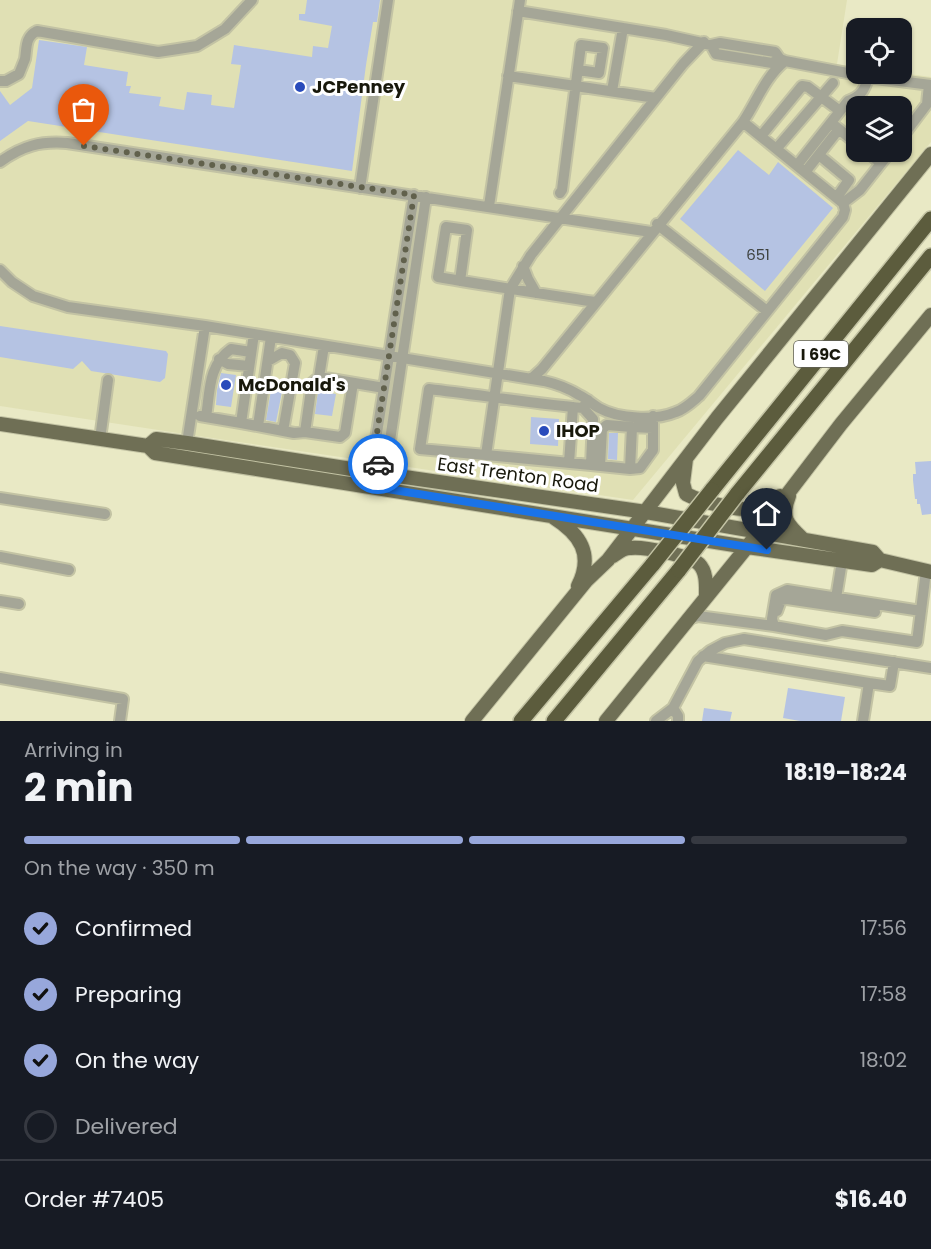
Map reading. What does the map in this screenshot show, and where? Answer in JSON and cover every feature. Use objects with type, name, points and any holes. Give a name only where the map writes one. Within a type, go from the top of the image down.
[{"type":"highway","name":"I 69C","points":[[521,721],[653,564],[931,219]]},
{"type":"highway","name":"I 69C","points":[[554,721],[679,570],[737,494],[931,256]]},
{"type":"highway","points":[[911,281],[931,265]]},
{"type":"main road","points":[[472,721],[571,600],[608,560],[780,338],[931,154]]},
{"type":"main road","points":[[606,721],[747,548],[841,424],[931,315]]},
{"type":"main road","name":"East Trenton Road","points":[[0,424],[148,446],[155,453],[377,475],[549,514],[747,548],[872,565],[880,560]]},
{"type":"main road","name":"East Trenton Road","points":[[148,446],[156,439],[187,443],[377,475],[646,512],[873,552],[880,560],[929,571]]},
{"type":"main road","points":[[686,458],[683,483],[686,494],[712,504],[759,509],[792,488]]},
{"type":"main road","points":[[792,488],[785,506],[785,516],[789,526],[804,540]]},
{"type":"main road","points":[[549,514],[578,537],[583,549],[585,561],[583,576],[571,600]]},
{"type":"main road","points":[[608,560],[623,549],[634,548],[691,560],[703,569],[706,596]]},
{"type":"street","points":[[0,81],[6,81],[19,74],[27,41],[31,34],[38,31],[158,52],[197,46],[225,29],[252,0]]},
{"type":"street","points":[[360,188],[388,0]]},
{"type":"street","points":[[489,206],[519,6],[623,28],[775,52],[782,60],[846,73]]},
{"type":"street","points":[[612,92],[623,28]]},
{"type":"street","points":[[666,35],[686,47],[690,57]]},
{"type":"street","points":[[486,455],[510,288],[524,266],[656,98],[690,57],[707,43]]},
{"type":"street","points":[[531,379],[542,369],[742,122],[755,104],[768,78],[782,60]]},
{"type":"street","points":[[560,193],[578,70]]},
{"type":"street","points":[[508,75],[656,98]]},
{"type":"street","points":[[777,148],[833,83]]},
{"type":"street","points":[[912,83],[930,85],[927,104],[912,124]]},
{"type":"street","points":[[802,168],[819,155],[835,126],[840,111],[848,101],[864,91],[866,84]]},
{"type":"street","points":[[761,136],[802,86],[808,87],[840,111]]},
{"type":"street","points":[[595,466],[602,429],[607,425],[632,427],[653,422],[675,413],[699,396],[843,217],[845,210],[840,200],[742,122]]},
{"type":"street","points":[[835,126],[846,135]]},
{"type":"street","points":[[802,168],[835,126]]},
{"type":"street","points":[[0,162],[17,150],[31,144],[57,142],[587,222],[654,228],[767,311]]},
{"type":"street","points":[[819,155],[849,180],[840,200]]},
{"type":"street","points":[[840,200],[860,190],[881,163]]},
{"type":"street","points":[[377,475],[374,452],[414,195]]},
{"type":"street","points":[[377,475],[388,454],[426,197]]},
{"type":"street","points":[[578,197],[580,210],[587,222]]},
{"type":"street","points":[[460,280],[467,230],[446,227],[438,277],[595,302]]},
{"type":"street","points":[[524,266],[536,293]]},
{"type":"street","points":[[0,270],[21,289],[56,304],[205,326],[559,385],[593,418],[595,466]]},
{"type":"street","points":[[187,443],[205,326]]},
{"type":"street","points":[[241,423],[247,366],[254,334]]},
{"type":"street","points":[[276,338],[282,353]]},
{"type":"street","points":[[258,426],[268,361],[276,338]]},
{"type":"street","points":[[304,432],[312,383],[319,377],[324,346]]},
{"type":"street","points":[[206,417],[213,369],[219,359],[231,350],[251,352]]},
{"type":"street","points":[[268,361],[282,353],[290,355],[295,363],[284,431]]},
{"type":"street","points":[[219,359],[228,364],[247,366]]},
{"type":"street","points":[[319,377],[384,388]]},
{"type":"street","points":[[100,439],[108,381]]},
{"type":"street","points":[[191,415],[284,431],[340,437],[343,435],[353,383]]},
{"type":"street","points":[[429,389],[581,405],[653,422],[654,450],[640,468],[595,466],[420,449],[429,389]]},
{"type":"street","points":[[569,463],[581,405]]},
{"type":"street","points":[[630,469],[632,427]]},
{"type":"street","points":[[0,498],[105,514]]},
{"type":"street","points":[[0,557],[69,570]]},
{"type":"street","points":[[836,598],[842,561]]},
{"type":"street","points":[[921,611],[787,599],[781,600],[777,606],[777,619],[781,623],[818,630],[842,631],[917,642],[929,571]]},
{"type":"street","points":[[774,626],[772,619],[774,600],[781,591],[836,598],[876,608]]},
{"type":"street","points":[[0,601],[19,604]]},
{"type":"street","points":[[872,635],[876,608]]},
{"type":"street","points":[[687,619],[698,616],[826,635],[842,631]]},
{"type":"street","points":[[656,721],[673,708],[690,673],[703,656],[725,643],[744,639],[931,668]]},
{"type":"street","points":[[703,656],[890,686],[894,662]]},
{"type":"street","points":[[0,678],[123,699],[120,721]]},
{"type":"street","points":[[863,721],[869,683]]},
{"type":"street","points":[[673,708],[678,721]]},
{"type":"shaded area","points":[[0,0],[847,0],[837,64],[846,65],[846,84],[912,84],[912,74],[931,77],[931,142],[633,500],[0,406]]},
{"type":"building","points":[[307,0],[380,0],[377,22],[373,22],[352,171],[28,121],[0,141],[0,91],[10,105],[32,88],[39,40],[87,47],[84,65],[128,72],[126,86],[131,86],[129,93],[161,97],[159,106],[184,110],[187,92],[212,95],[211,105],[234,108],[241,65],[231,64],[234,45],[312,57],[313,46],[328,48],[332,26],[299,20],[299,14],[305,14]]},
{"type":"building","points":[[738,150],[769,175],[778,162],[833,208],[765,291],[680,219]]},
{"type":"building","points":[[0,326],[166,351],[168,354],[165,378],[160,382],[91,371],[82,361],[73,369],[0,357]]},
{"type":"building","name":"McDonald's","points":[[221,373],[236,375],[231,407],[216,405]]},
{"type":"building","points":[[271,390],[282,392],[276,422],[266,420]]},
{"type":"building","points":[[318,391],[336,394],[332,416],[315,414]]},
{"type":"building","name":"IHOP","points":[[531,417],[559,419],[558,446],[530,444]]},
{"type":"building","points":[[609,433],[618,433],[617,460],[608,459]]},
{"type":"building","points":[[931,461],[931,514],[922,515],[920,504],[917,504],[917,499],[915,499],[913,474],[916,474],[915,462]]},
{"type":"building","points":[[788,688],[845,697],[841,721],[800,721],[783,718]]},
{"type":"building","points":[[704,708],[732,712],[730,721],[702,721]]},
{"type":"way so far","points":[[84,146],[414,195],[374,452],[378,464]]},
{"type":"place","name":"JCPenney","points":[[300,87]]},
{"type":"place","name":"McDonald's","points":[[226,385]]},
{"type":"place","name":"IHOP","points":[[544,431]]},
{"type":"route","points":[[378,464],[375,487],[767,550]]}]
